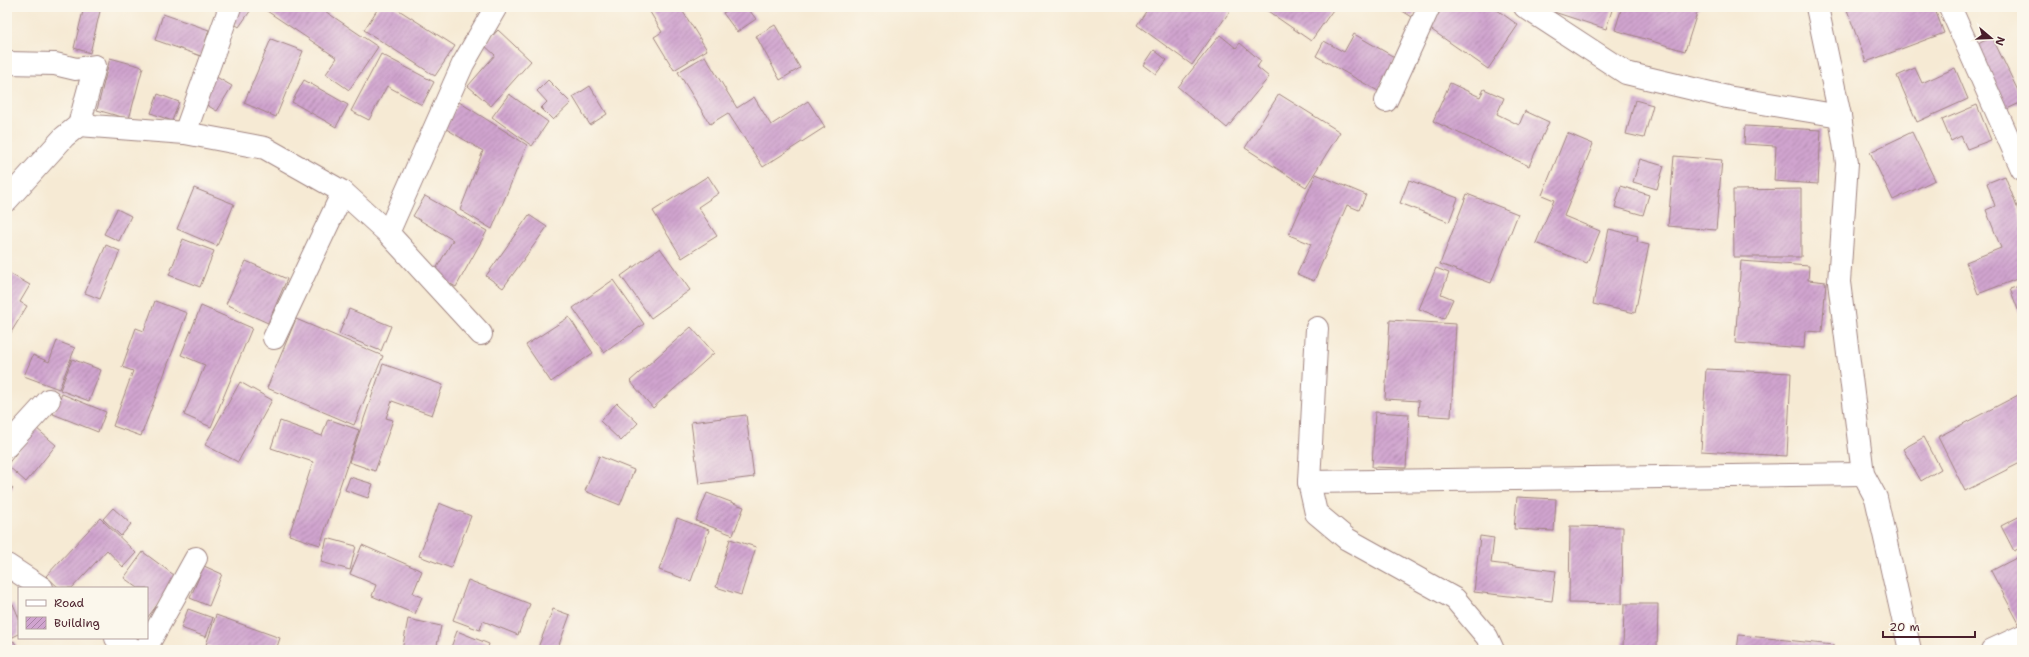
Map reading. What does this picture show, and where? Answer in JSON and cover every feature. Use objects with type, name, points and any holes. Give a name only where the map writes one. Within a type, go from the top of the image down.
[{"type":"street","points":[[185,133],[230,7]]},
{"type":"street","points":[[388,233],[463,64],[496,7]]},
{"type":"street","points":[[1386,101],[1429,7]]},
{"type":"street","points":[[1525,7],[1626,73],[1727,97],[1840,116]]},
{"type":"street","points":[[1817,7],[1840,116],[1847,162],[1839,282],[1863,474],[1876,498],[1910,650]]},
{"type":"street","points":[[1950,7],[2022,169]]},
{"type":"street","points":[[7,63],[55,64],[76,69],[95,66],[79,125],[64,137],[7,200]]},
{"type":"street","points":[[79,125],[185,133],[265,148],[343,192],[388,233],[481,334]]},
{"type":"street","points":[[274,338],[343,192]]},
{"type":"street","points":[[1317,328],[1309,482],[1316,513],[1347,539],[1455,599],[1487,637],[1493,650]]},
{"type":"street","points":[[7,446],[48,400]]},
{"type":"street","points":[[1309,482],[1863,474]]},
{"type":"street","points":[[145,650],[196,558]]},
{"type":"street","points":[[7,565],[40,587]]},
{"type":"street","points":[[1992,650],[2022,636]]},
{"type":"street","points":[[118,639],[134,650]]},
{"type":"building","points":[[84,7],[101,7],[90,53],[74,48]]},
{"type":"building","points":[[236,7],[253,7],[239,27],[227,19]]},
{"type":"building","points":[[261,7],[319,7],[378,47],[349,90],[326,74],[337,58]]},
{"type":"building","points":[[379,7],[394,7],[455,46],[435,76],[364,30]]},
{"type":"building","points":[[647,7],[680,7],[707,50],[674,70],[654,37],[662,32]]},
{"type":"building","points":[[731,7],[747,7],[756,19],[737,32],[723,13]]},
{"type":"building","points":[[1149,7],[1232,8],[1192,65],[1137,25]]},
{"type":"building","points":[[1262,7],[1335,7],[1311,41]]},
{"type":"building","points":[[1396,7],[1418,7],[1412,17]]},
{"type":"building","points":[[1443,7],[1493,7],[1518,25],[1488,69],[1429,28]]},
{"type":"building","points":[[1549,7],[1613,7],[1606,29],[1548,10]]},
{"type":"building","points":[[1622,7],[1699,7],[1685,51],[1615,30]]},
{"type":"building","points":[[1846,7],[1934,7],[1944,33],[1866,62]]},
{"type":"building","points":[[163,14],[209,30],[201,56],[155,40]]},
{"type":"building","points":[[775,25],[800,68],[780,80],[756,36]]},
{"type":"building","points":[[498,30],[531,61],[491,106],[468,86],[495,55],[484,45]]},
{"type":"building","points":[[1354,34],[1396,58],[1378,91],[1316,56],[1324,41],[1344,52]]},
{"type":"building","points":[[1220,35],[1236,48],[1240,43],[1261,61],[1257,67],[1269,77],[1227,128],[1178,87]]},
{"type":"building","points":[[1992,37],[2022,99],[2022,102],[2007,109],[1976,45]]},
{"type":"building","points":[[271,39],[303,51],[276,117],[244,103]]},
{"type":"building","points":[[1154,50],[1167,60],[1156,74],[1144,65]]},
{"type":"building","points":[[381,54],[434,82],[422,105],[387,86],[369,120],[351,111]]},
{"type":"building","points":[[705,56],[737,108],[754,97],[771,125],[808,101],[825,127],[763,167],[728,113],[710,124],[678,72]]},
{"type":"building","points":[[110,58],[143,67],[129,119],[97,110]]},
{"type":"building","points":[[1915,68],[1922,83],[1955,68],[1968,99],[1917,122],[1897,76]]},
{"type":"building","points":[[213,75],[232,86],[217,111],[198,100]]},
{"type":"building","points":[[304,80],[348,105],[336,127],[292,102]]},
{"type":"building","points":[[548,80],[571,103],[553,120],[541,108],[547,102],[537,91]]},
{"type":"building","points":[[1450,83],[1480,97],[1484,89],[1504,98],[1497,114],[1519,125],[1525,111],[1549,122],[1529,166],[1433,121]]},
{"type":"building","points":[[590,86],[607,114],[590,125],[573,97]]},
{"type":"building","points":[[158,94],[179,102],[172,121],[151,113]]},
{"type":"building","points":[[509,94],[548,122],[532,146],[492,117]]},
{"type":"building","points":[[1279,94],[1340,132],[1306,187],[1245,148]]},
{"type":"building","points":[[1635,100],[1653,105],[1644,138],[1626,134]]},
{"type":"building","points":[[459,102],[527,145],[492,229],[460,210],[483,151],[443,127]]},
{"type":"building","points":[[1977,105],[1991,140],[1967,149],[1961,136],[1951,141],[1942,120]]},
{"type":"building","points":[[1745,126],[1821,130],[1818,184],[1774,181],[1776,146],[1744,144]]},
{"type":"building","points":[[1912,132],[1935,180],[1893,200],[1870,152]]},
{"type":"building","points":[[1567,133],[1593,144],[1564,216],[1600,231],[1587,263],[1536,243],[1554,200],[1542,195]]},
{"type":"building","points":[[1674,156],[1722,160],[1716,230],[1668,226]]},
{"type":"building","points":[[1640,159],[1664,166],[1657,189],[1633,182]]},
{"type":"building","points":[[1316,174],[1366,195],[1359,210],[1347,205],[1314,281],[1297,274],[1311,244],[1289,235]]},
{"type":"building","points":[[708,176],[719,193],[698,207],[717,236],[682,258],[653,211]]},
{"type":"building","points":[[2005,176],[2022,220],[2022,277],[1978,294],[1966,262],[2001,248],[1986,210],[1995,206],[1987,183]]},
{"type":"building","points":[[1409,180],[1458,198],[1449,222],[1400,203]]},
{"type":"building","points":[[1621,186],[1649,195],[1643,215],[1615,207]]},
{"type":"building","points":[[194,188],[234,204],[217,246],[177,229]]},
{"type":"building","points":[[1801,189],[1801,257],[1734,257],[1733,190]]},
{"type":"building","points":[[1467,194],[1518,214],[1491,283],[1440,264]]},
{"type":"building","points":[[425,196],[487,231],[456,287],[433,274],[453,240],[413,216]]},
{"type":"building","points":[[117,209],[131,216],[119,241],[104,234]]},
{"type":"building","points":[[529,215],[547,227],[503,288],[486,276]]},
{"type":"building","points":[[1609,229],[1638,236],[1637,242],[1649,245],[1635,313],[1593,304]]},
{"type":"building","points":[[183,239],[214,251],[200,287],[169,275]]},
{"type":"building","points":[[106,245],[120,251],[100,299],[85,293]]},
{"type":"building","points":[[660,248],[690,290],[651,318],[621,276]]},
{"type":"building","points":[[246,261],[287,279],[268,323],[226,304]]},
{"type":"building","points":[[1741,261],[1809,266],[1808,280],[1826,282],[1822,332],[1805,331],[1804,348],[1735,343]]},
{"type":"building","points":[[1436,268],[1449,273],[1441,294],[1453,299],[1444,319],[1419,309]]},
{"type":"building","points":[[7,272],[30,285],[20,302],[27,306],[7,339]]},
{"type":"building","points":[[613,280],[644,324],[604,353],[573,308]]},
{"type":"building","points":[[2022,285],[2022,320],[2010,289]]},
{"type":"building","points":[[155,301],[187,313],[141,436],[113,426],[133,371],[122,367],[136,328],[144,331]]},
{"type":"building","points":[[201,306],[252,328],[211,427],[184,415],[205,365],[181,355]]},
{"type":"building","points":[[349,309],[391,326],[381,351],[339,334]]},
{"type":"building","points":[[569,317],[593,353],[551,382],[526,345]]},
{"type":"building","points":[[296,319],[383,356],[354,425],[267,388]]},
{"type":"building","points":[[1390,320],[1456,324],[1451,417],[1418,415],[1419,401],[1385,399]]},
{"type":"building","points":[[691,327],[714,353],[653,408],[630,381]]},
{"type":"building","points":[[57,341],[75,348],[59,389],[24,376],[33,355],[49,362]]},
{"type":"building","points":[[72,359],[101,370],[89,401],[60,390]]},
{"type":"building","points":[[383,364],[443,385],[432,415],[392,401],[386,418],[393,420],[375,471],[349,462]]},
{"type":"building","points":[[1706,369],[1791,373],[1787,456],[1701,451]]},
{"type":"building","points":[[240,382],[272,400],[238,462],[205,445]]},
{"type":"building","points":[[2022,393],[2022,462],[1965,491],[1938,437]]},
{"type":"building","points":[[62,394],[106,412],[98,432],[53,414]]},
{"type":"building","points":[[617,403],[638,423],[621,441],[600,421]]},
{"type":"building","points":[[1375,412],[1409,414],[1406,468],[1372,467]]},
{"type":"building","points":[[746,415],[754,477],[699,484],[691,422]]},
{"type":"building","points":[[328,419],[359,430],[320,545],[289,535],[313,462],[271,448],[280,421],[322,436]]},
{"type":"building","points":[[36,428],[56,445],[26,482],[7,465]]},
{"type":"building","points":[[1924,437],[1941,469],[1921,481],[1903,449]]},
{"type":"building","points":[[599,456],[634,470],[620,505],[585,491]]},
{"type":"building","points":[[350,477],[373,484],[368,498],[345,490]]},
{"type":"building","points":[[7,483],[13,488],[7,495]]},
{"type":"building","points":[[707,493],[744,507],[733,535],[696,521]]},
{"type":"building","points":[[1517,497],[1556,499],[1554,531],[1514,529]]},
{"type":"building","points":[[439,503],[471,516],[451,568],[419,556]]},
{"type":"building","points":[[113,508],[131,524],[121,536],[103,519]]},
{"type":"building","points":[[2022,515],[2022,547],[2014,551],[2001,526]]},
{"type":"building","points":[[100,518],[136,553],[123,567],[107,550],[73,587],[58,587],[46,576]]},
{"type":"building","points":[[677,518],[709,530],[691,581],[659,570]]},
{"type":"building","points":[[1570,526],[1623,527],[1622,604],[1569,603]]},
{"type":"building","points":[[1480,536],[1494,538],[1491,563],[1556,571],[1552,601],[1474,592]]},
{"type":"building","points":[[327,538],[356,546],[350,570],[321,562]]},
{"type":"building","points":[[730,539],[756,547],[741,595],[716,587]]},
{"type":"building","points":[[362,545],[422,571],[413,593],[422,597],[415,614],[372,596],[376,585],[350,574]]},
{"type":"building","points":[[143,552],[178,578],[148,617],[148,587],[137,587],[124,578]]},
{"type":"building","points":[[2022,555],[2022,629],[1991,571]]},
{"type":"building","points":[[204,566],[222,574],[209,606],[190,598]]},
{"type":"building","points":[[468,580],[530,604],[518,635],[483,621],[480,630],[453,620]]},
{"type":"building","points":[[13,604],[18,616],[18,634],[7,640],[7,607]]},
{"type":"building","points":[[1624,604],[1658,604],[1657,650],[1623,650]]},
{"type":"building","points":[[188,609],[213,618],[206,637],[181,628]]},
{"type":"building","points":[[553,609],[570,615],[557,650],[537,650]]},
{"type":"building","points":[[216,615],[280,638],[276,650],[219,650],[206,645]]},
{"type":"building","points":[[408,619],[441,626],[436,650],[402,650]]},
{"type":"building","points":[[457,631],[489,644],[487,650],[450,650]]},
{"type":"building","points":[[1739,635],[1833,645],[1833,650],[1737,650]]},
{"type":"building","points":[[14,641],[18,650],[7,650],[7,645]]}]
